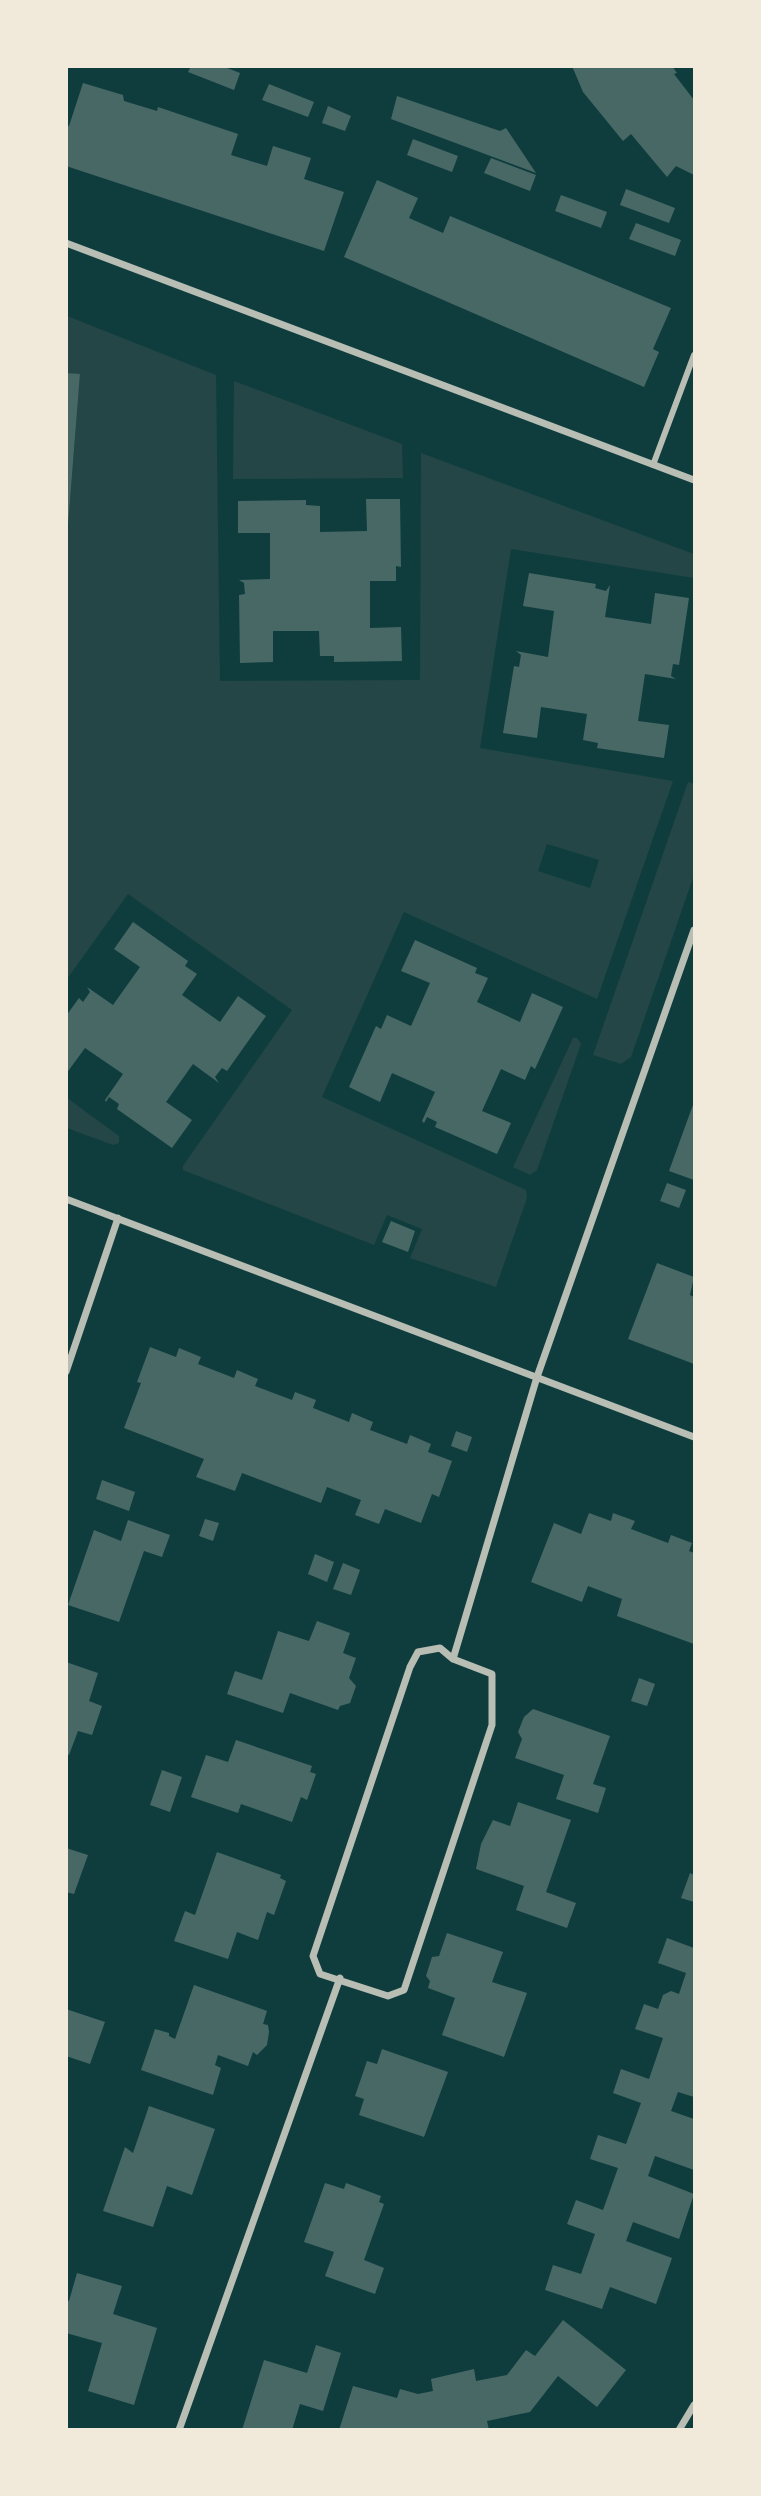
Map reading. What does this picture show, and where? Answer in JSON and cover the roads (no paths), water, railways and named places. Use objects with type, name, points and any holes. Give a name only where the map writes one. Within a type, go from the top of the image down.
[{"type":"street","points":[[66,243],[695,480]]},
{"type":"street","points":[[653,465],[695,355]]},
{"type":"street","points":[[453,1659],[537,1377],[695,930]]},
{"type":"street","points":[[66,1199],[695,1437]]},
{"type":"street","points":[[66,1372],[118,1218]]},
{"type":"street","points":[[440,1648],[453,1659],[492,1674],[492,1724],[404,1990],[388,1996],[340,1978],[320,1974],[313,1956],[410,1667],[418,1652],[440,1648]]},
{"type":"street","points":[[179,2430],[340,1978]]},
{"type":"street","points":[[679,2430],[695,2406]]}]
